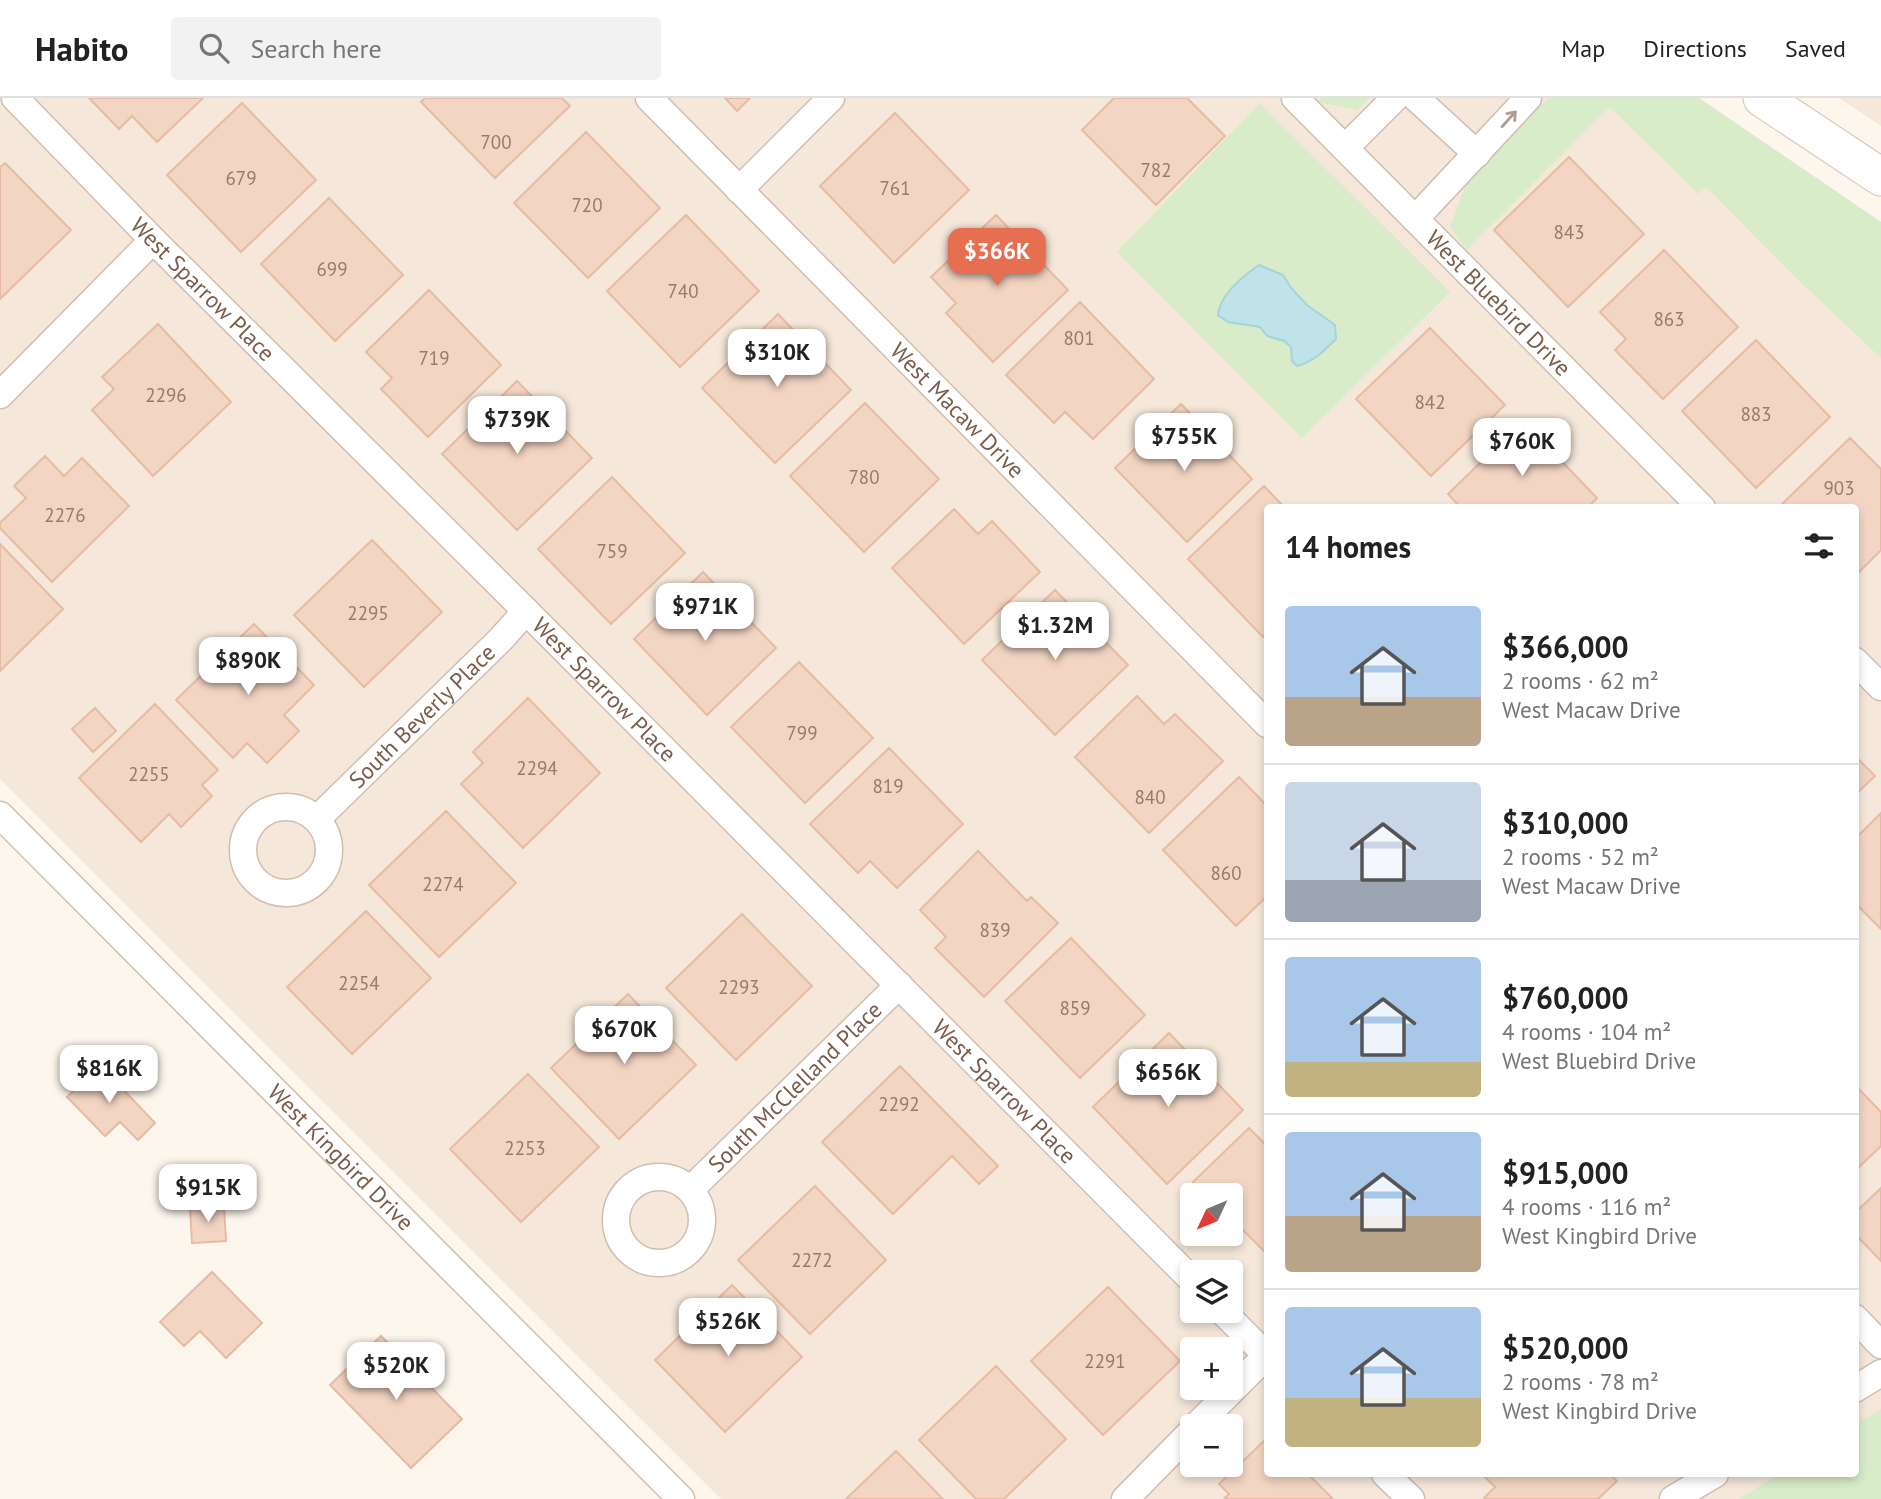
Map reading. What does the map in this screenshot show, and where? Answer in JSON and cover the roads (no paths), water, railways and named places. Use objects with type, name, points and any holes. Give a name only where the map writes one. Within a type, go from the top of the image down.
[{"type":"street","name":"West Sparrow Place","points":[[15,98],[153,240],[1180,1268]]},
{"type":"street","name":"West Macaw Drive","points":[[649,98],[1264,721]]},
{"type":"street","points":[[739,190],[831,98]]},
{"type":"street","name":"West Bluebird Drive","points":[[1295,98],[1698,504]]},
{"type":"street","points":[[1345,148],[1395,98]]},
{"type":"street","points":[[1416,98],[1477,154]]},
{"type":"street","points":[[1415,219],[1528,98]]},
{"type":"street","points":[[1762,98],[1881,177]]},
{"type":"street","points":[[0,395],[153,240]]},
{"type":"street","name":"South Beverly Place","points":[[317,820],[501,639],[526,611]]},
{"type":"street","points":[[1859,665],[1881,687]]},
{"type":"street","name":"West Kingbird Drive","points":[[0,815],[681,1499]]},
{"type":"street","name":"South McClelland Place","points":[[690,1190],[899,985]]},
{"type":"street","points":[[1859,1322],[1881,1345]]},
{"type":"street","points":[[1234,1323],[1264,1353]]},
{"type":"street","points":[[1208,1414],[1264,1359]]},
{"type":"street","points":[[1859,1387],[1881,1373]]},
{"type":"street","points":[[1125,1499],[1180,1443]]},
{"type":"street","points":[[1388,1477],[1411,1499]]},
{"type":"street","points":[[1673,1499],[1710,1477]]},
{"type":"water","points":[[1259,265],[1283,275],[1307,305],[1335,325],[1336,339],[1308,362],[1297,366],[1292,361],[1291,347],[1284,341],[1267,336],[1260,327],[1228,322],[1218,315],[1228,293]]}]
